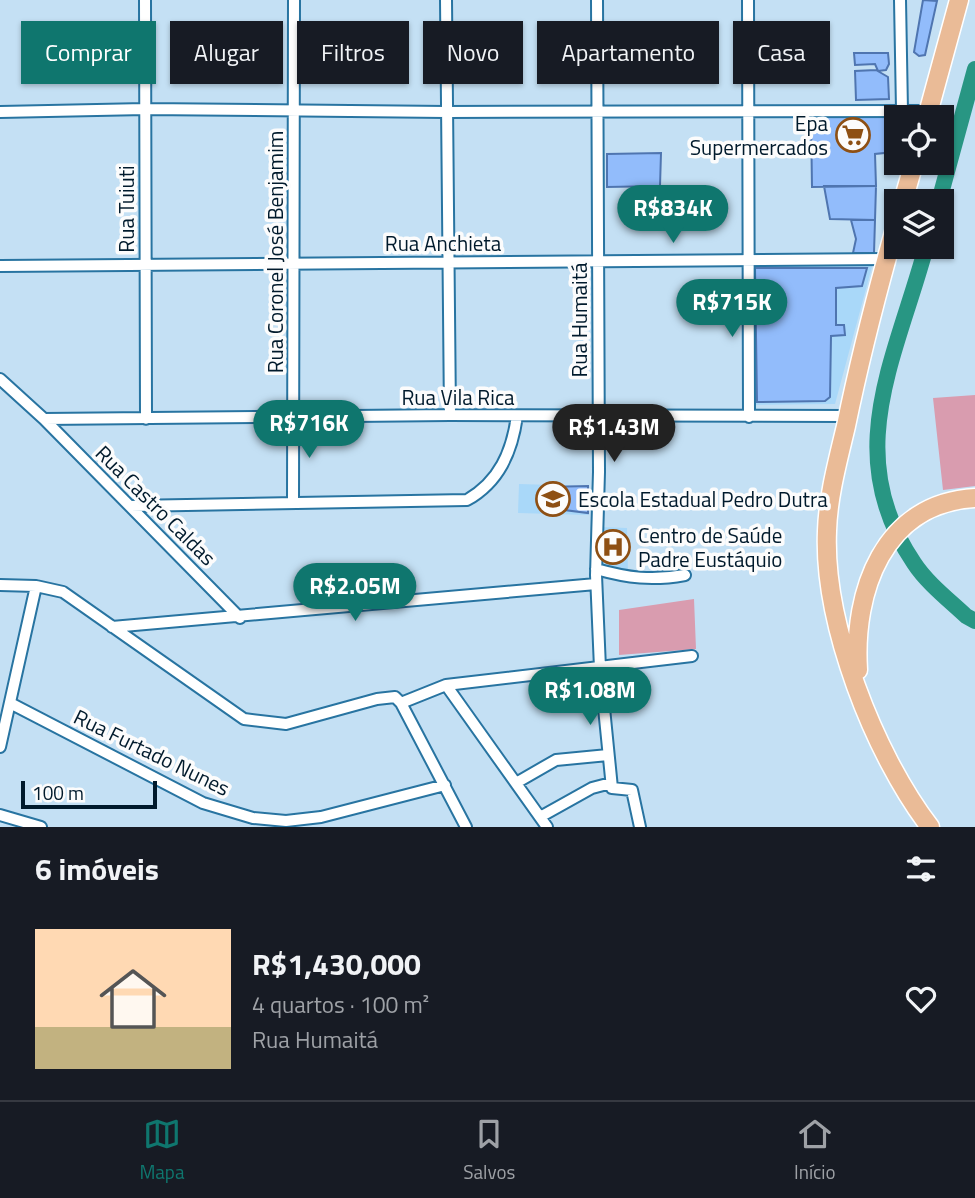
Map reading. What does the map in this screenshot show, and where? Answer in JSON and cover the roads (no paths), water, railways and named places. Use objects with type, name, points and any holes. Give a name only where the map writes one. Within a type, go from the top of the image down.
[{"type":"highway","points":[[930,105],[959,0]]},
{"type":"highway","points":[[886,260],[848,416],[827,529],[828,555],[835,617],[851,675],[889,758],[923,823]]},
{"type":"highway","points":[[860,693],[858,614],[865,588],[890,542],[910,522],[945,504],[975,498]]},
{"type":"street","name":"Rua Tuiuti","points":[[145,0],[146,419]]},
{"type":"street","name":"Rua Coronel José Benjamim","points":[[293,503],[294,0]]},
{"type":"street","points":[[446,0],[450,415]]},
{"type":"street","name":"Rua Humaitá","points":[[597,0],[599,261],[596,584],[600,668],[611,783]]},
{"type":"street","points":[[748,0],[746,113],[749,417]]},
{"type":"street","points":[[900,0],[902,105]]},
{"type":"street","points":[[0,112],[145,109],[446,113],[884,110]]},
{"type":"street","name":"Rua Anchieta","points":[[0,266],[886,260]]},
{"type":"street","points":[[0,379],[44,419]]},
{"type":"street","name":"Rua Vila Rica","points":[[44,419],[450,415],[848,416]]},
{"type":"street","points":[[131,506],[467,500],[483,491],[508,458],[517,416]]},
{"type":"street","name":"Rua Castro Caldas","points":[[44,419],[240,618]]},
{"type":"street","points":[[596,569],[630,579],[656,580],[685,575]]},
{"type":"street","points":[[112,627],[240,618],[596,584]]},
{"type":"street","points":[[0,585],[36,586],[63,593],[244,719],[286,724],[388,696],[401,703],[466,827]]},
{"type":"street","points":[[0,747],[36,586]]},
{"type":"street","points":[[401,703],[446,685],[692,656]]},
{"type":"street","points":[[446,685],[547,827]]},
{"type":"street","name":"Rua Furtado Nunes","points":[[10,703],[203,803],[253,818],[286,821],[321,817],[445,785]]},
{"type":"street","points":[[516,783],[556,760],[608,755]]},
{"type":"street","points":[[540,817],[592,788],[611,783],[612,789],[631,789],[640,827]]},
{"type":"street","points":[[0,815],[41,827]]},
{"type":"waterway","points":[[942,189],[975,69]]},
{"type":"waterway","points":[[922,259],[881,406],[877,444],[880,483],[892,523],[914,563],[938,591],[975,621]]},
{"type":"place","name":"Epa Supermercados","points":[[853,135]]},
{"type":"place","name":"Escola Estadual Pedro Dutra","points":[[553,499]]},
{"type":"place","name":"Centro de Saúde Padre Eustáquio","points":[[613,547]]}]
